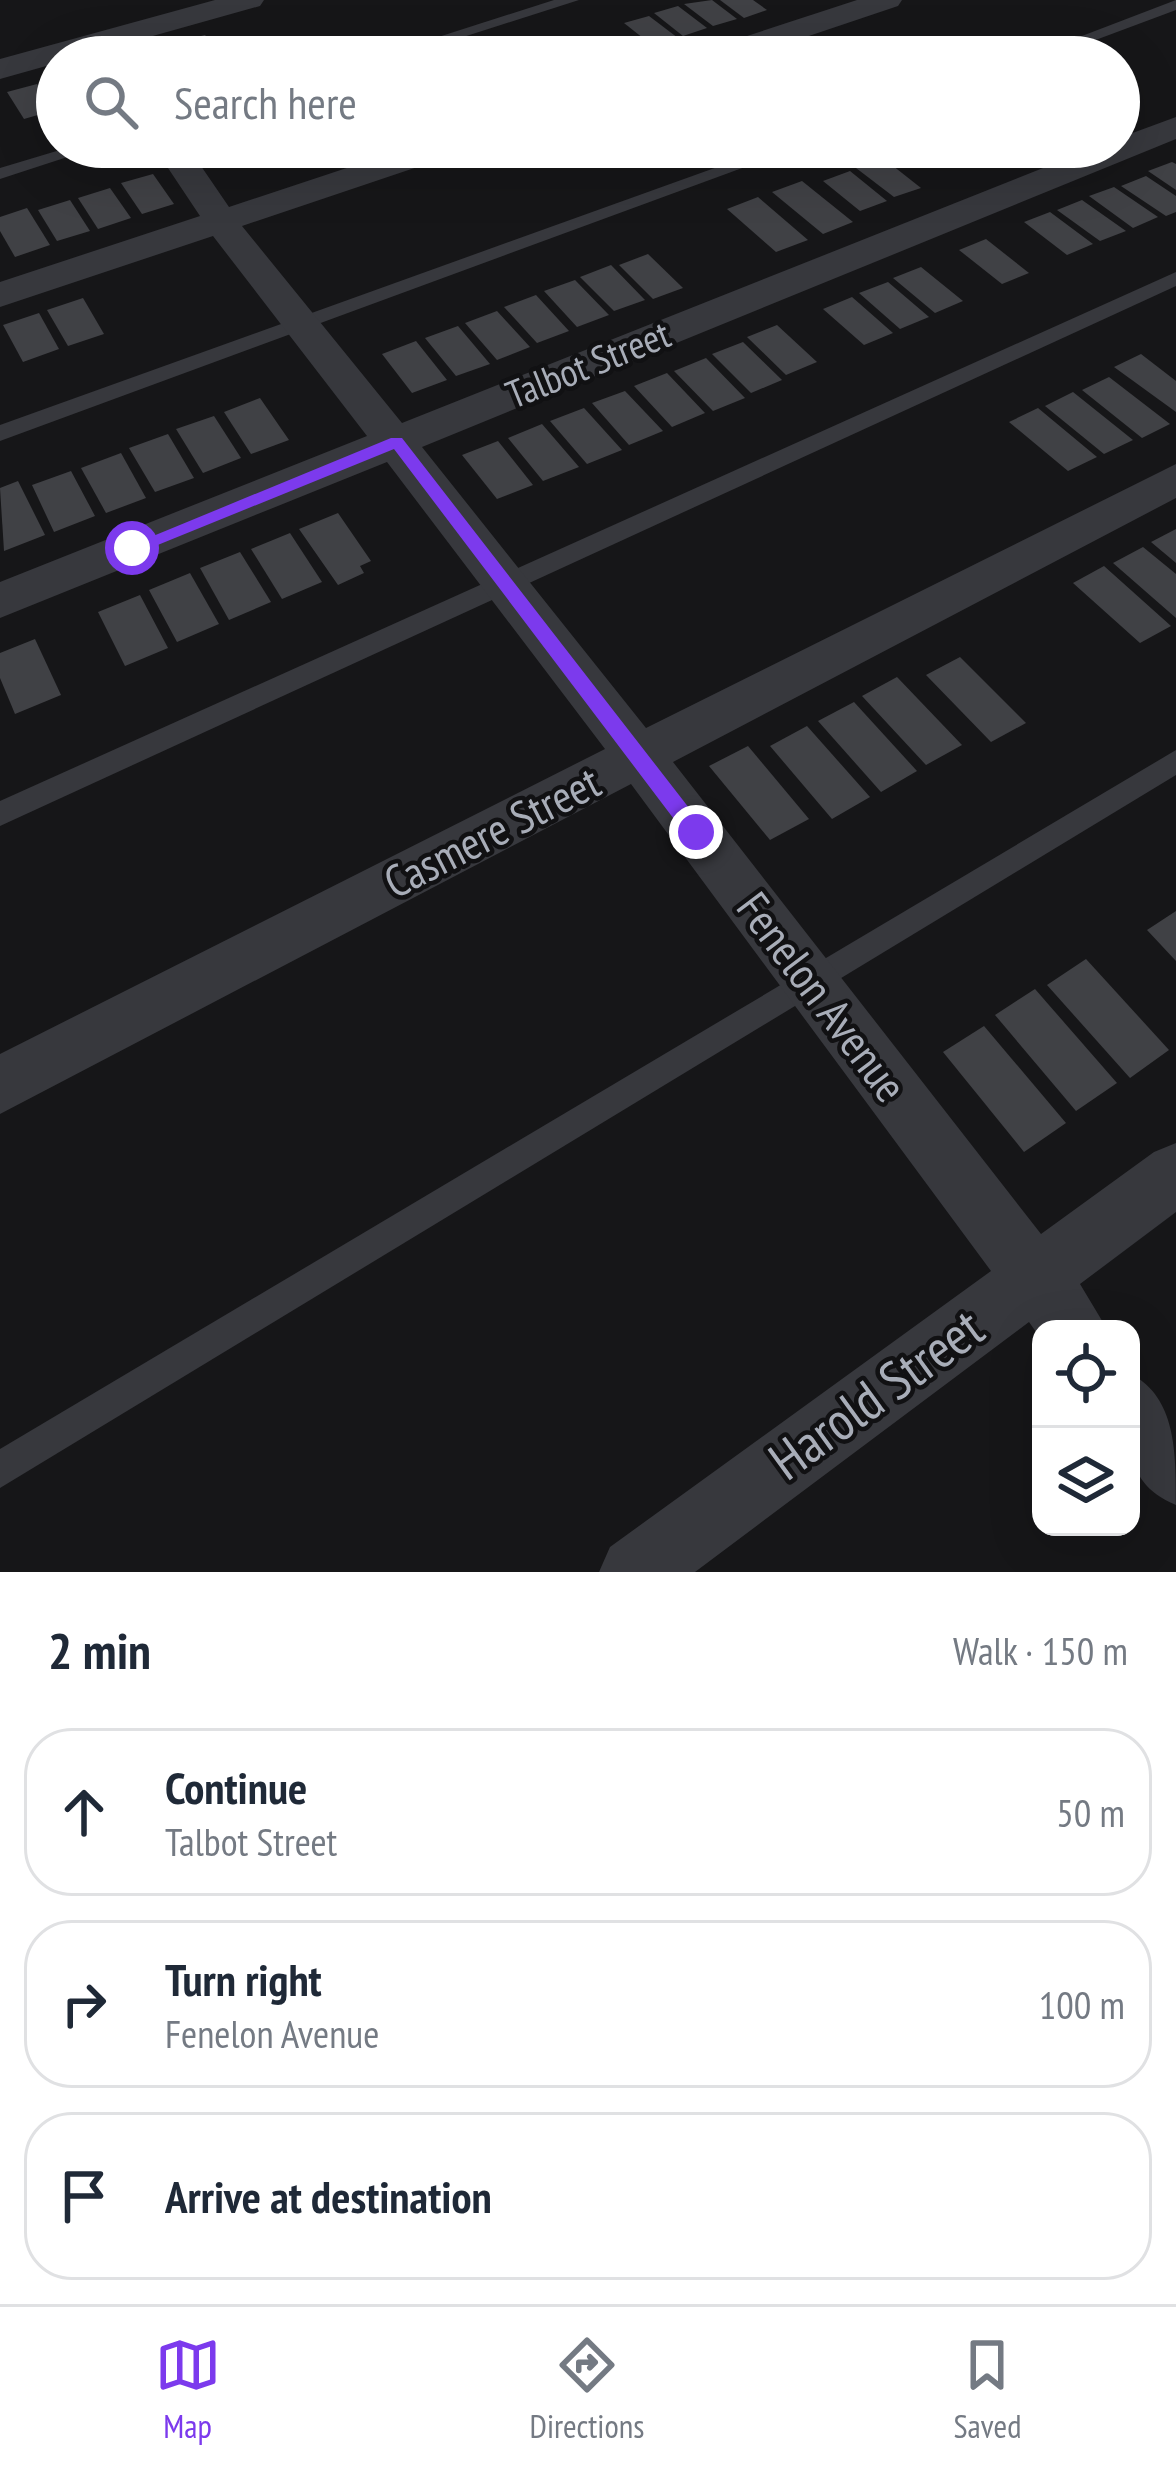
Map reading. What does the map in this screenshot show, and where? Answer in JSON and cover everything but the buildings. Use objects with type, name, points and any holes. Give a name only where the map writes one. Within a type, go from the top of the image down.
[{"type":"street","points":[[104,36],[248,0]]},
{"type":"street","points":[[778,36],[887,0]]},
{"type":"street","points":[[0,69],[36,57]]},
{"type":"street","name":"Talbot Street","points":[[1140,142],[1176,127]]},
{"type":"street","name":"Fenelon Avenue","points":[[188,168],[216,205],[220,221],[506,583],[1055,1303]]},
{"type":"street","points":[[0,295],[380,168]]},
{"type":"street","name":"Talbot Street","points":[[0,602],[1075,168]]},
{"type":"street","name":"Casmere Street","points":[[0,1085],[1176,479]]},
{"type":"street","name":"Harold Street","points":[[635,1572],[1055,1303],[1176,1174]]},
{"type":"street","points":[[1140,1420],[1176,1470]]},
{"type":"lane","points":[[453,36],[571,0]]},
{"type":"lane","points":[[1092,36],[1176,5]]},
{"type":"lane","points":[[0,174],[36,163]]},
{"type":"lane","points":[[0,434],[733,168]]},
{"type":"lane","points":[[0,814],[1176,278]]},
{"type":"lane","points":[[0,1470],[1176,761]]},
{"type":"route","points":[[132,548],[397,442],[696,832]]}]
